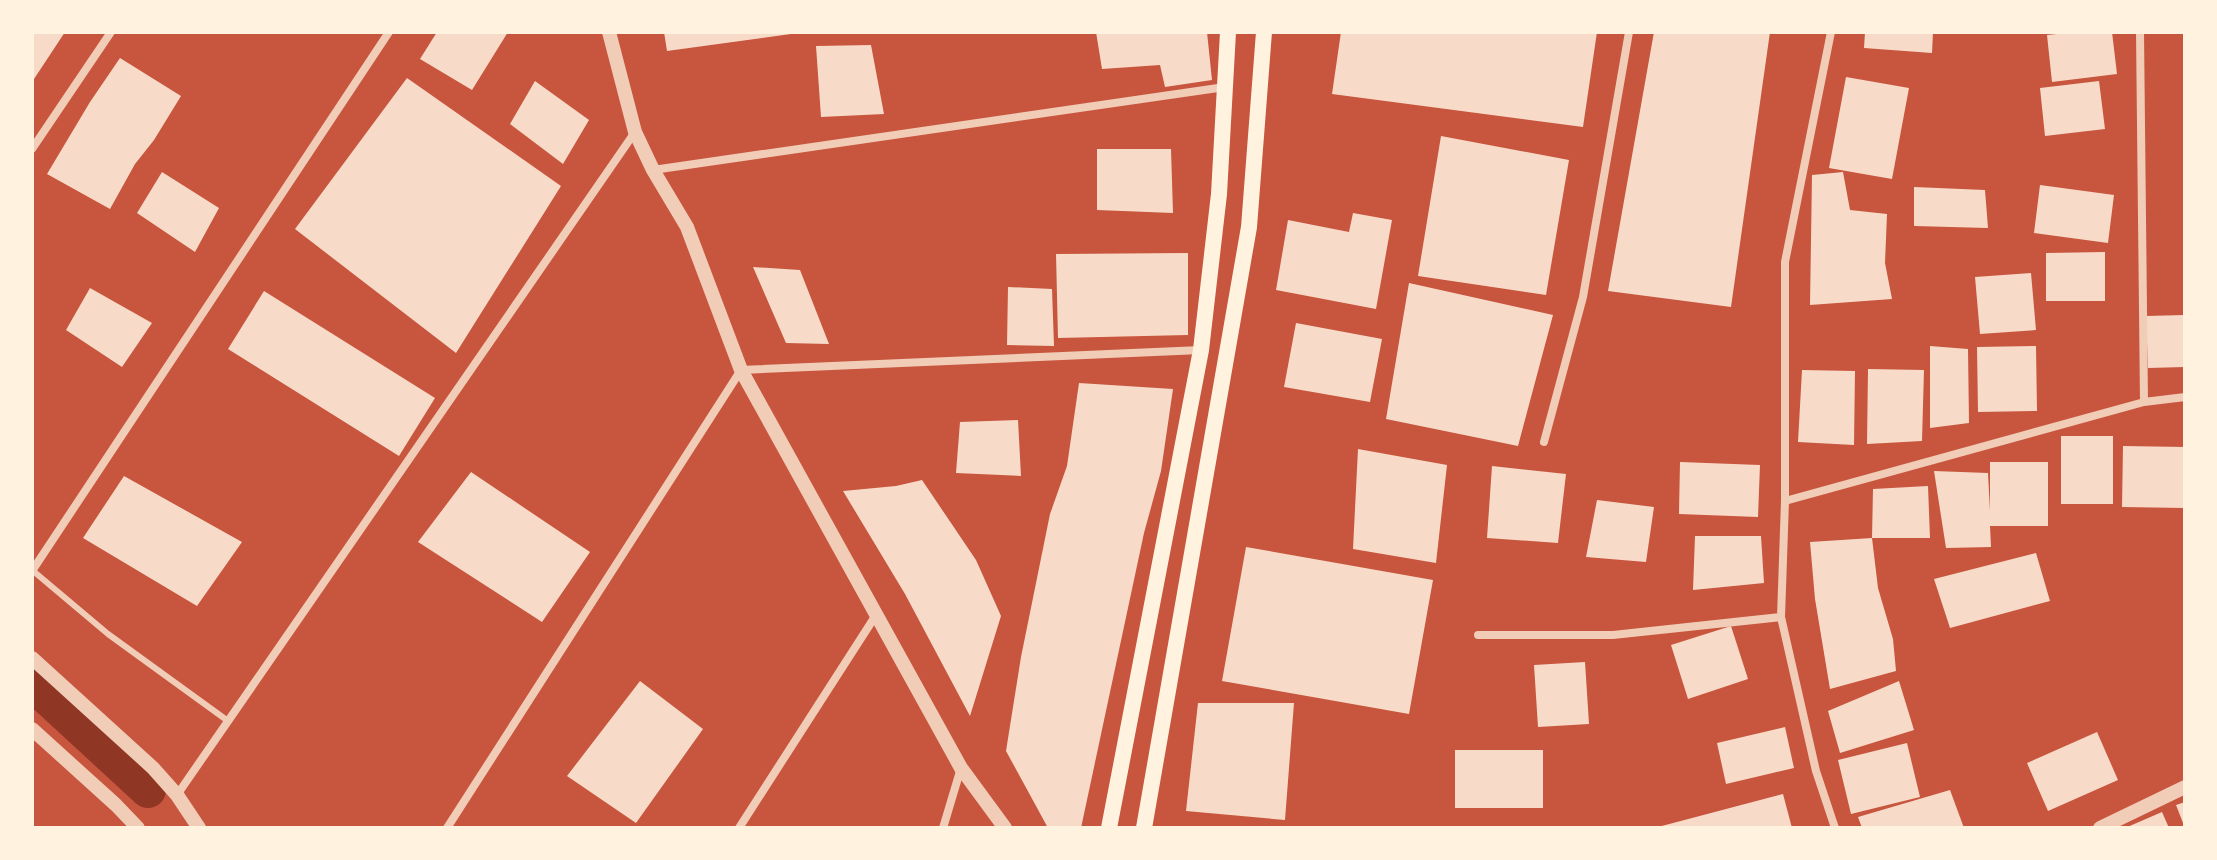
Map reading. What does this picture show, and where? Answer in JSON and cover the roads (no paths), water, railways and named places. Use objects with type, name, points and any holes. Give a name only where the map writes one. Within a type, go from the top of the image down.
[{"type":"main road","points":[[1109,828],[1201,350],[1219,194],[1228,32]]},
{"type":"main road","points":[[1144,828],[1249,227],[1264,32]]},
{"type":"street","points":[[32,149],[111,32]]},
{"type":"street","points":[[32,570],[389,32]]},
{"type":"street","points":[[609,32],[635,132],[653,170],[687,227],[741,370],[961,768],[1005,828]]},
{"type":"street","points":[[1544,442],[1583,297],[1629,32]]},
{"type":"street","points":[[1831,32],[1785,262],[1785,501],[1781,617],[1816,771],[1835,828]]},
{"type":"street","points":[[2140,32],[2144,402]]},
{"type":"street","points":[[653,170],[1225,87]]},
{"type":"street","points":[[177,795],[635,132]]},
{"type":"street","points":[[741,370],[1201,350]]},
{"type":"street","points":[[447,828],[741,370]]},
{"type":"street","points":[[1785,501],[2144,402],[2185,397]]},
{"type":"street","points":[[739,828],[876,615]]},
{"type":"street","points":[[1478,635],[1613,635],[1781,617]]},
{"type":"street","points":[[32,658],[153,768],[177,795],[199,828]]},
{"type":"street","points":[[32,729],[138,828]]},
{"type":"street","points":[[943,828],[961,768]]},
{"type":"street","points":[[2100,828],[2185,787]]},
{"type":"lane","points":[[32,570],[108,634],[228,721]]},
{"type":"waterway","points":[[32,683],[148,790]]}]
